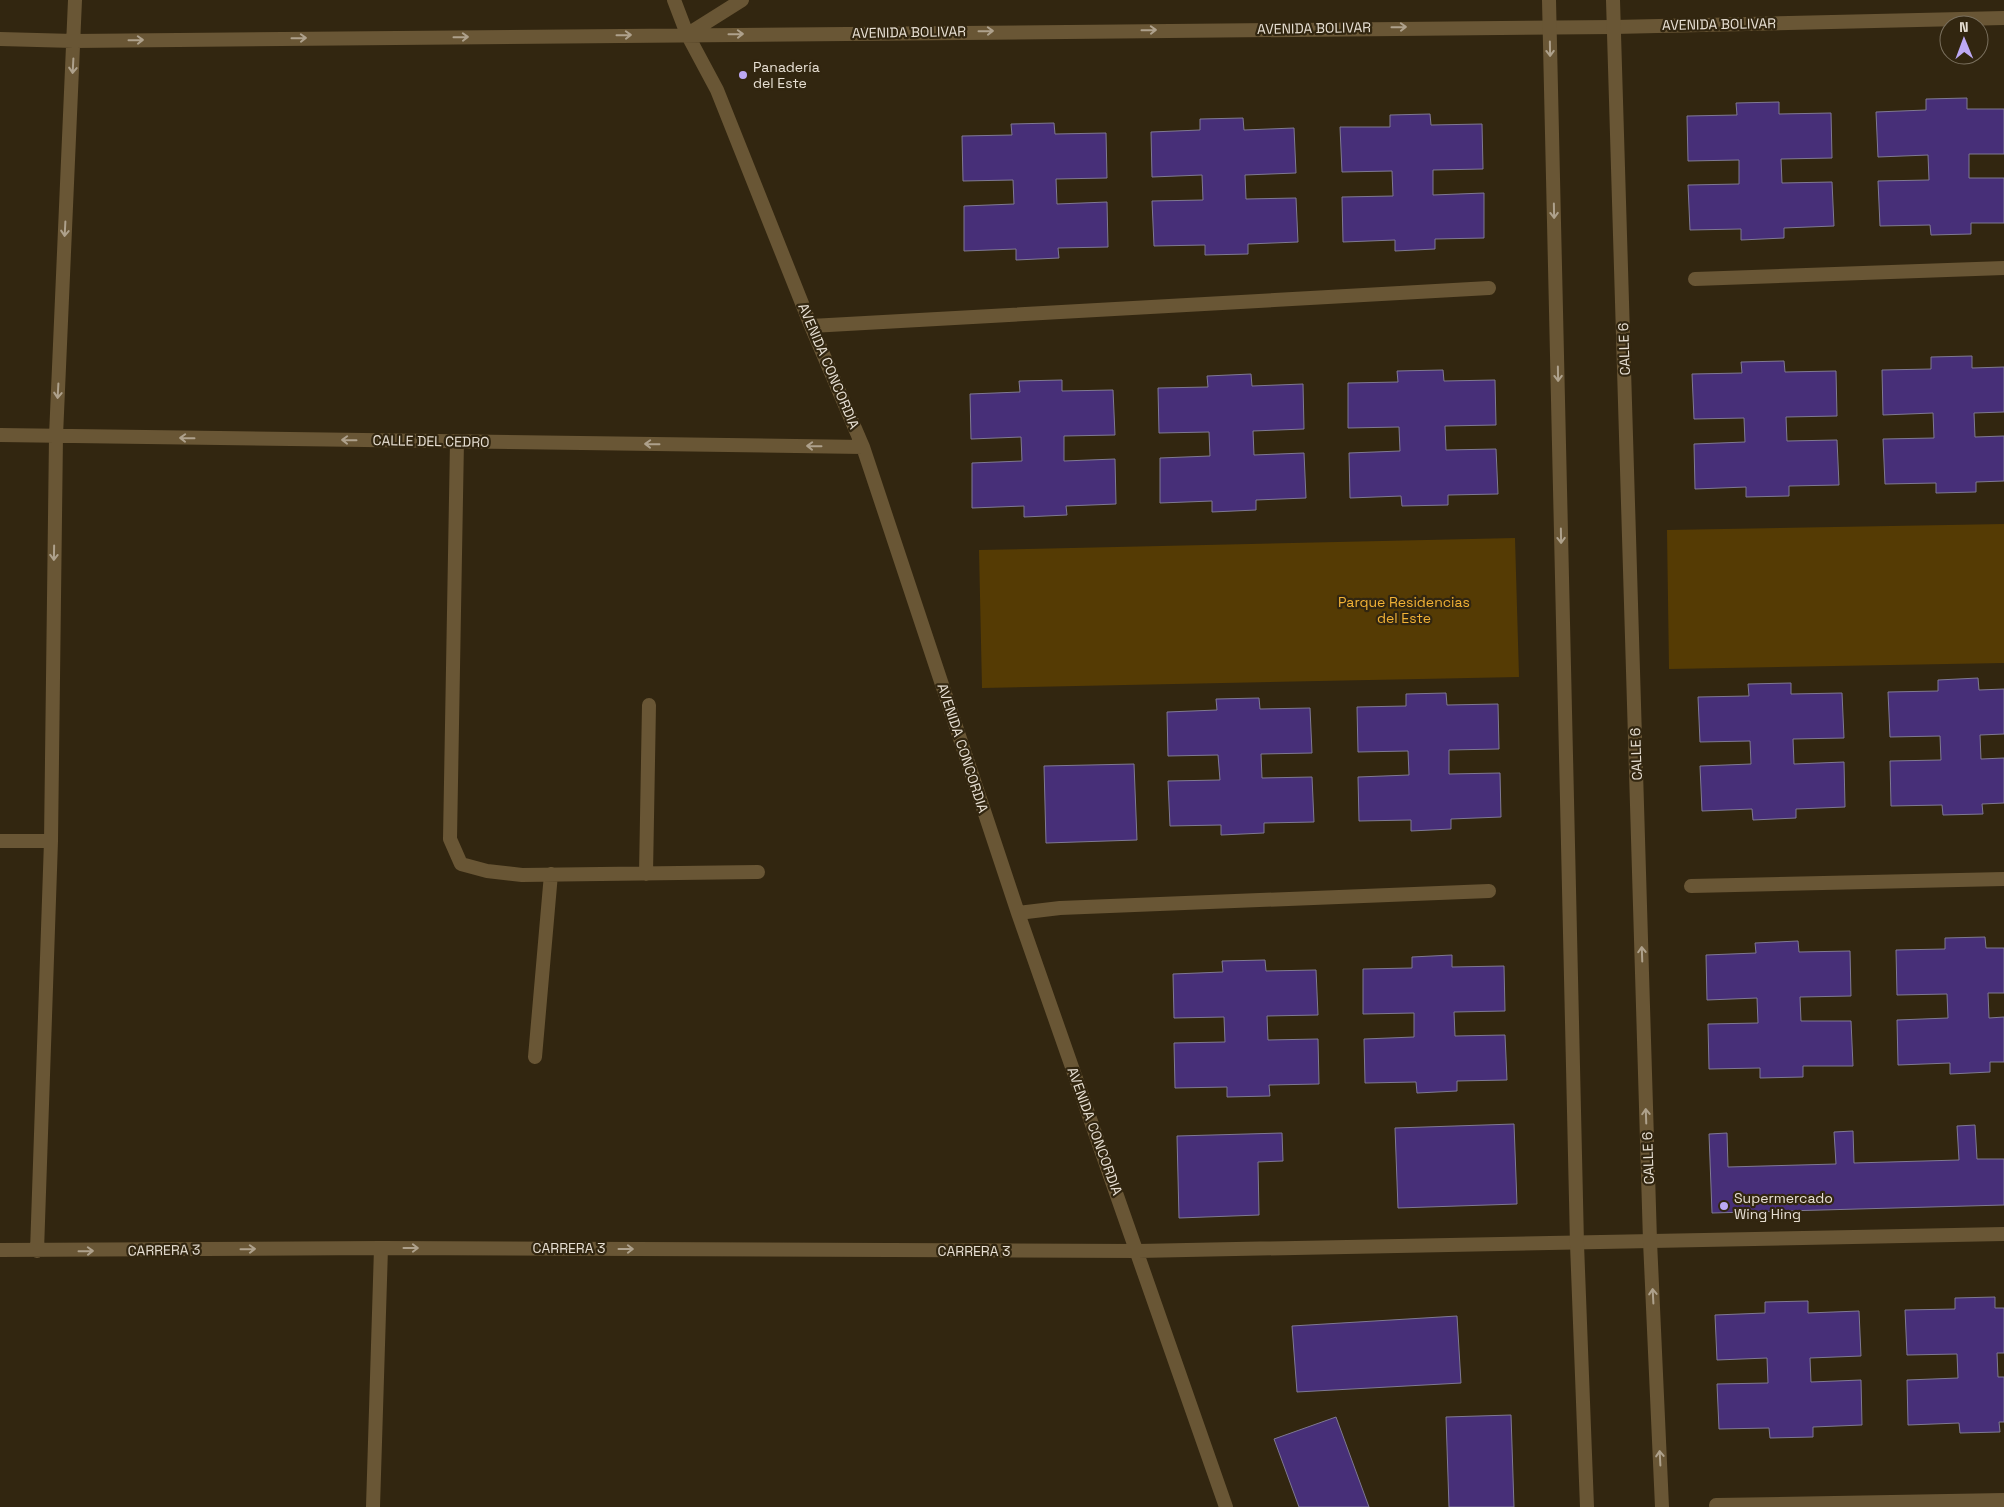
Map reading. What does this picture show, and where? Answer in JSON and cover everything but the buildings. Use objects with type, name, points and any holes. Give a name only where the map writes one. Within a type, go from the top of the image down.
[{"type":"street","points":[[37,1251],[50,842],[56,436],[74,41],[74,0]]},
{"type":"street","name":"AVENIDA CONCORDIA","points":[[674,0],[688,34],[717,90],[811,326],[863,446],[1018,913],[1138,1251],[1226,1507]]},
{"type":"street","points":[[688,34],[742,0]]},
{"type":"street","points":[[1549,0],[1577,1244],[1587,1507]]},
{"type":"street","name":"CALLE 6","points":[[1613,0],[1650,1241],[1662,1507]]},
{"type":"street","name":"AVENIDA BOLIVAR","points":[[0,39],[74,41],[1614,26],[2004,18]]},
{"type":"street","points":[[1695,279],[2004,268]]},
{"type":"street","points":[[811,326],[1489,288]]},
{"type":"street","name":"CALLE DEL CEDRO","points":[[0,436],[863,446]]},
{"type":"street","points":[[457,442],[450,839],[462,864],[488,871],[513,874],[758,872]]},
{"type":"street","points":[[646,874],[649,705]]},
{"type":"street","points":[[0,841],[50,842]]},
{"type":"street","points":[[535,1057],[551,874]]},
{"type":"street","points":[[1691,886],[2004,879]]},
{"type":"street","points":[[1018,913],[1060,908],[1489,891]]},
{"type":"street","name":"CARRERA 3","points":[[0,1250],[381,1248],[1138,1251],[1577,1244],[2004,1234]]},
{"type":"street","points":[[373,1507],[381,1248]]},
{"type":"street","points":[[1716,1505],[2004,1500]]},
{"type":"green space","points":[[2004,524],[2004,663],[1669,669],[1667,530]]},
{"type":"green space","name":"Parque Residencias del Este","points":[[1515,538],[1519,677],[982,688],[979,550]]},
{"type":"place","name":"Panadería del Este","points":[[743,75]]},
{"type":"place","name":"Supermercado Wing Hing","points":[[1724,1206]]}]
